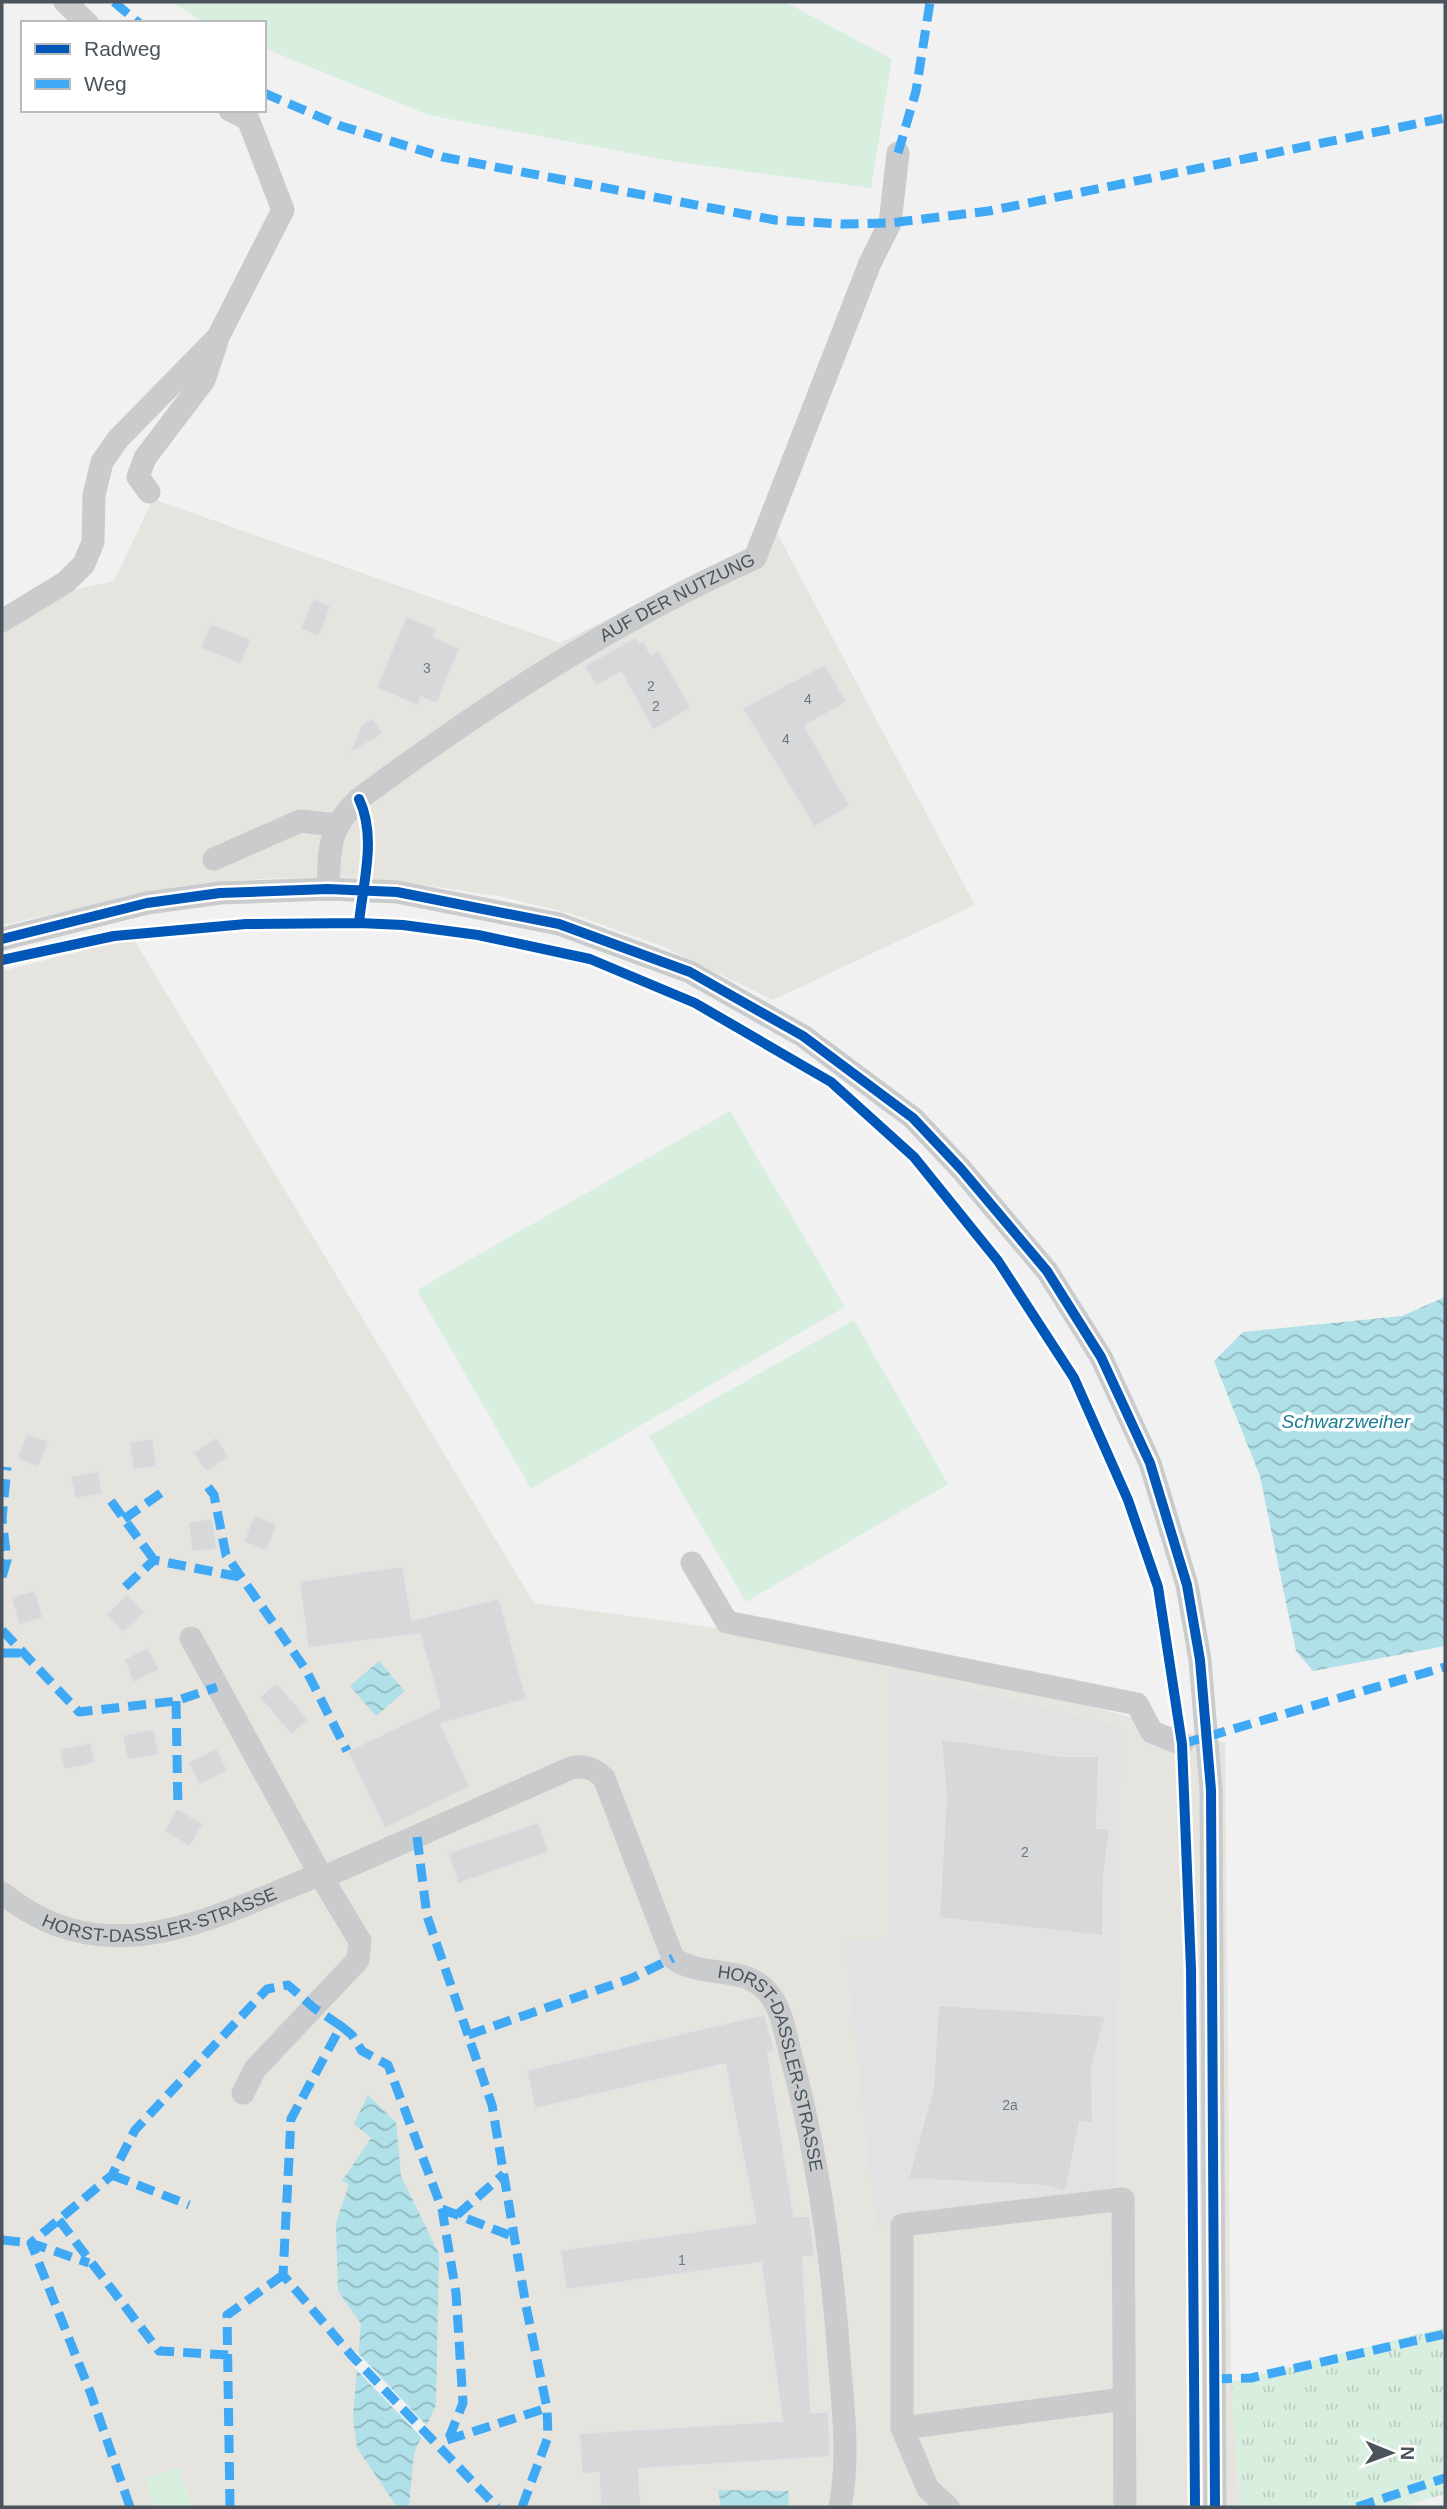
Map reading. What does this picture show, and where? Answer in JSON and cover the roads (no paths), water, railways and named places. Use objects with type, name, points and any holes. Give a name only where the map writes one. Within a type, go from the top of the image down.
[{"type":"street","points":[[65,2],[85,21]]},
{"type":"street","points":[[149,492],[138,477],[145,458],[204,380],[218,337],[283,211],[248,119],[234,112]]},
{"type":"street","name":"AUF DER NUTZUNG","points":[[336,825],[359,799],[379,784],[565,657],[694,585],[755,558],[870,263],[890,223],[898,153]]},
{"type":"street","points":[[2,621],[65,582],[84,564],[93,542],[94,495],[102,462],[118,439],[218,337]]},
{"type":"street","points":[[214,859],[300,821],[336,825],[330,850],[328,889]]},
{"type":"street","points":[[2,939],[147,903],[220,893],[328,889],[397,892],[559,924],[690,972],[803,1036],[913,1118],[961,1169],[1047,1272],[1101,1357],[1150,1464],[1187,1585],[1208,1735],[1211,1803],[1214,2507]]},
{"type":"street","points":[[692,1563],[727,1622],[1137,1704],[1152,1732],[1182,1744]]},
{"type":"street","points":[[191,1638],[360,1941],[358,1960],[256,2069],[243,2093]]},
{"type":"street","name":"HORST-DASSLER-STRASSE","points":[[2,1893],[35,1915],[74,1930],[138,1936],[168,1933],[200,1924],[322,1876],[570,1768],[582,1766],[595,1769],[604,1777],[673,1958],[685,1964],[744,1976],[768,1993],[782,2020],[801,2095],[827,2235],[845,2432],[845,2472],[840,2507]]},
{"type":"street","points":[[948,2507],[928,2490],[902,2428],[902,2225],[954,2218],[1009,2215],[1122,2199],[1125,2507]]},
{"type":"street","points":[[902,2428],[1124,2399]]},
{"type":"water","name":"Schwarzweiher","points":[[1445,1297],[1445,1646],[1313,1671],[1296,1651],[1260,1476],[1214,1361],[1243,1332],[1402,1316]]},
{"type":"water","points":[[379,1661],[405,1691],[376,1716],[350,1686]]},
{"type":"water","points":[[368,2095],[396,2122],[401,2176],[439,2254],[436,2405],[414,2453],[409,2507],[397,2507],[357,2448],[353,2416],[361,2324],[338,2291],[336,2223],[349,2184],[342,2181],[371,2138],[354,2124]]},
{"type":"water","points":[[718,2490],[789,2491],[788,2507],[721,2507]]}]
